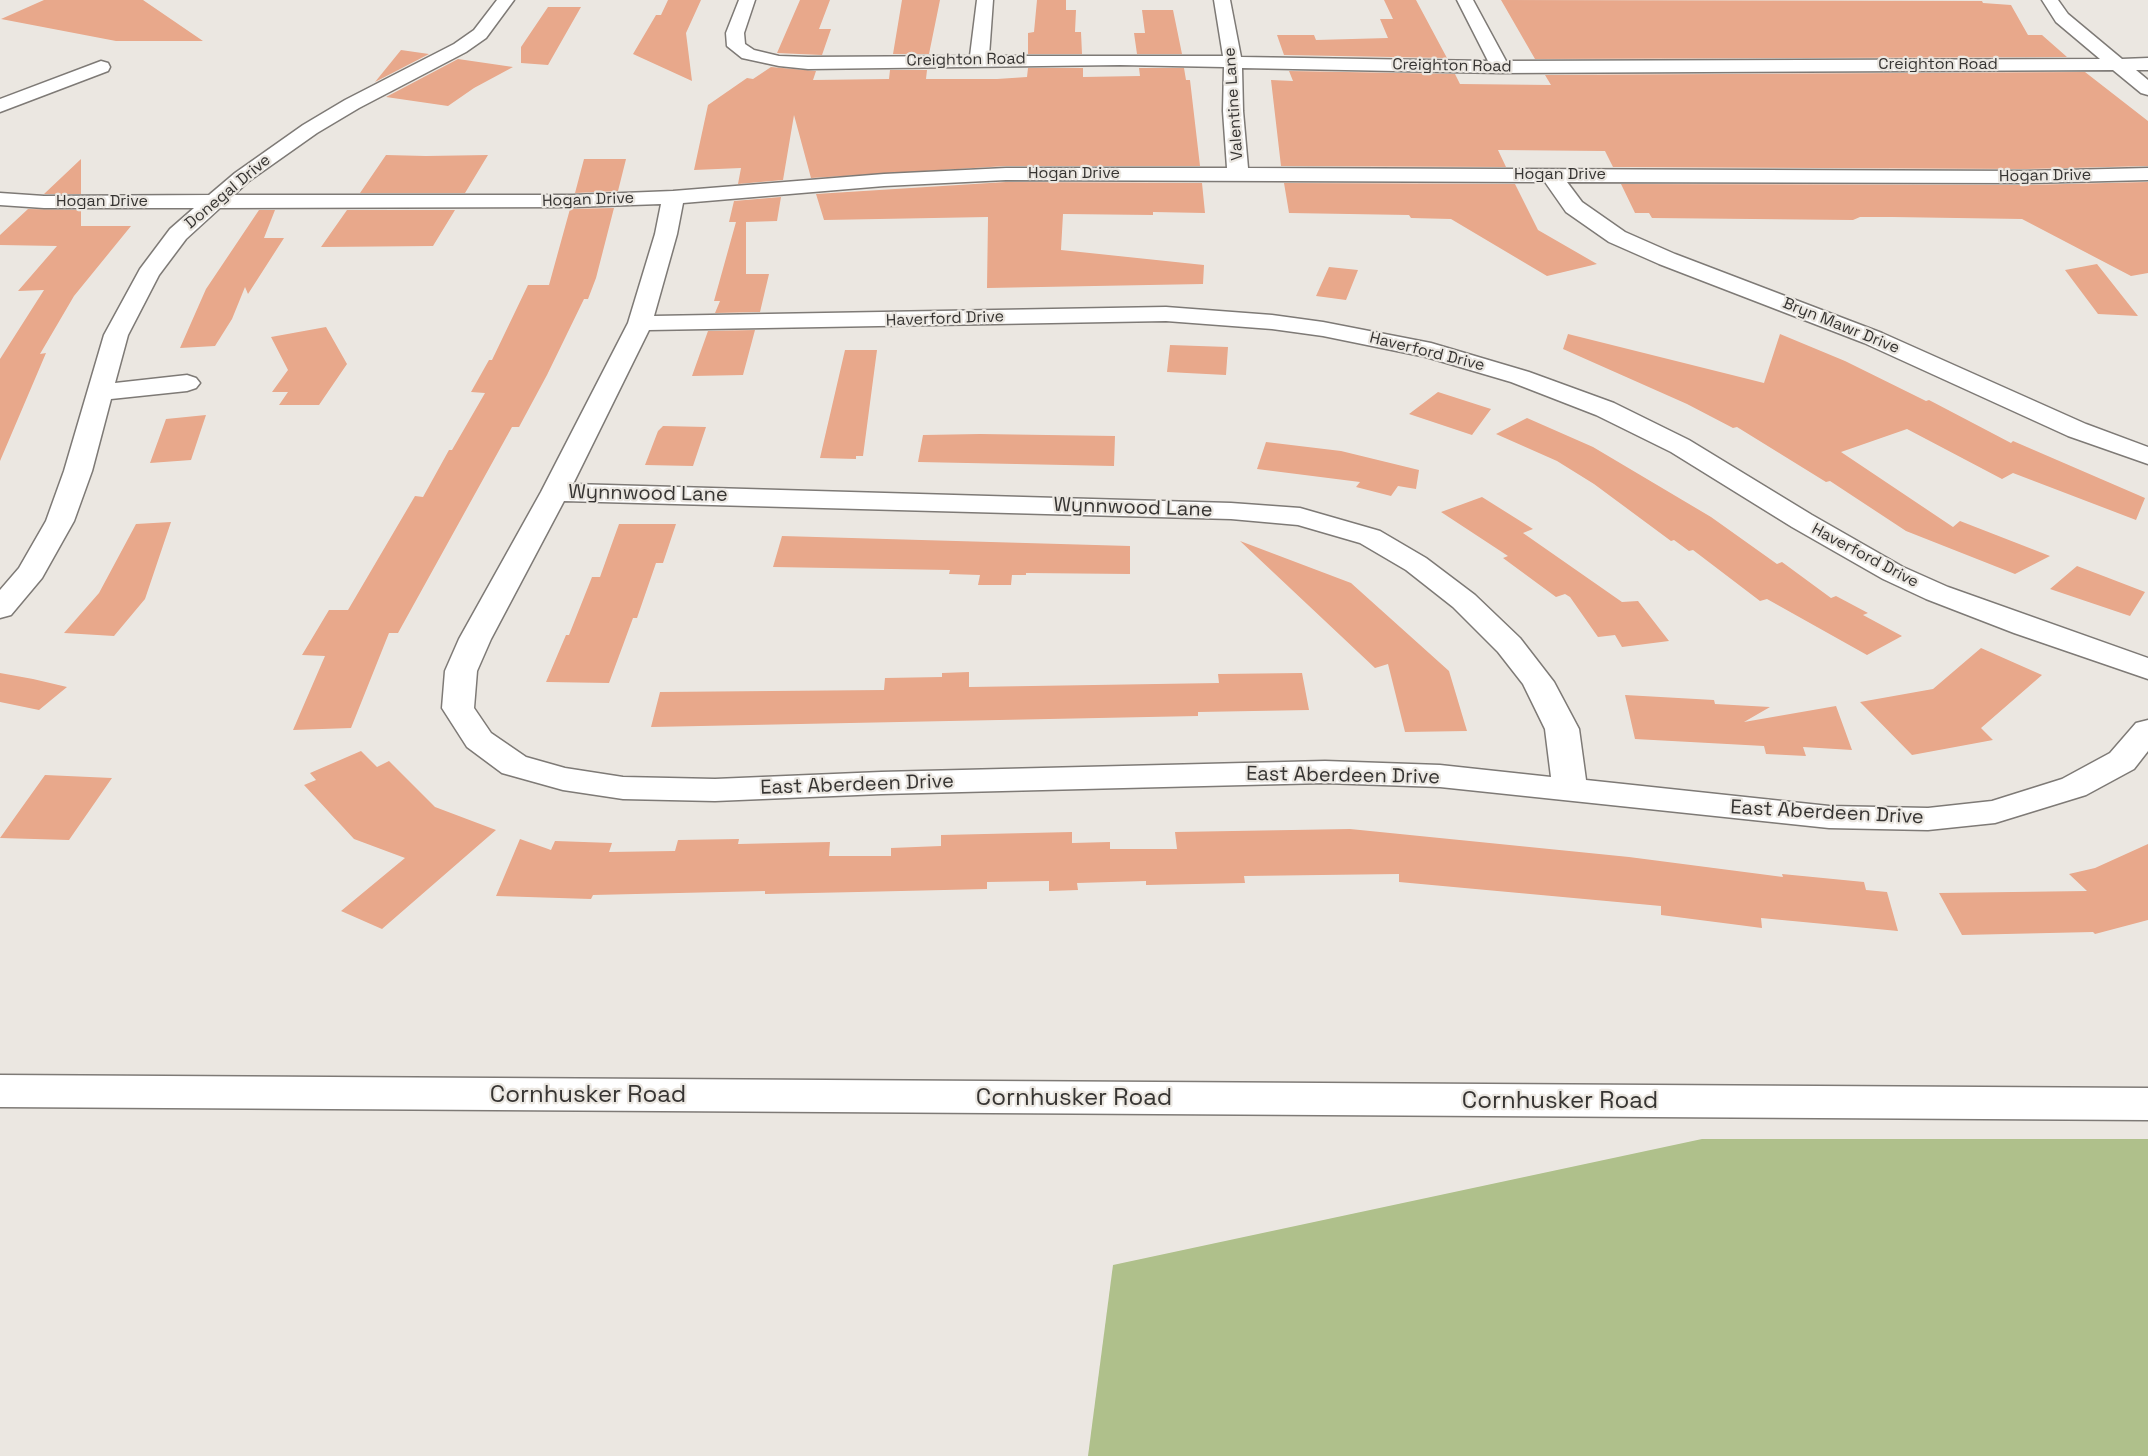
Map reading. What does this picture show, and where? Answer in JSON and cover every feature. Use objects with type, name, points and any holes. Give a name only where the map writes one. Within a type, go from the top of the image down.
[{"type":"street","name":"Donegal Drive","points":[[0,609],[33,572],[60,521],[78,471],[116,335],[148,274],[178,234],[242,177],[310,129],[352,104],[460,48],[480,34],[506,0]]},
{"type":"street","name":"Creighton Road","points":[[747,0],[735,33],[736,45],[748,54],[808,63],[979,60],[1233,61],[1500,67],[2148,64]]},
{"type":"street","points":[[979,60],[985,0]]},
{"type":"street","name":"Valentine Lane","points":[[1222,0],[1233,61],[1233,111],[1238,173]]},
{"type":"street","points":[[1465,0],[1500,67]]},
{"type":"street","points":[[2050,0],[2061,18],[2148,89]]},
{"type":"street","points":[[0,106],[101,67]]},
{"type":"street","name":"Hogan Drive","points":[[0,199],[44,202],[496,202],[673,197],[884,180],[995,175],[1238,173],[2026,177],[2148,174]]},
{"type":"street","name":"Bryn Mawr Drive","points":[[1551,175],[1566,199],[1574,207],[1617,237],[1667,259],[1873,338],[2077,430],[2148,456]]},
{"type":"street","name":"East Aberdeen Drive","points":[[673,197],[666,234],[639,323],[555,492],[475,639],[461,671],[458,708],[479,740],[514,765],[563,779],[634,788],[715,790],[881,783],[1325,772],[1440,776],[1828,817],[1928,819],[1995,812],[2074,787],[2122,761],[2148,730]]},
{"type":"street","name":"Haverford Drive","points":[[639,323],[1166,314],[1302,326],[1431,351],[1510,374],[1605,409],[1680,446],[1802,521],[1893,573],[1937,593],[2148,669]]},
{"type":"street","points":[[99,393],[188,383]]},
{"type":"street","name":"Wynnwood Lane","points":[[555,492],[1231,511],[1300,517],[1370,537],[1416,564],[1464,601],[1509,645],[1538,682],[1562,729],[1570,791]]},
{"type":"street","name":"Cornhusker Road","points":[[0,1091],[2148,1104]]},
{"type":"green space","points":[[1702,1139],[2148,1139],[2148,1456],[1088,1456],[1113,1265]]},
{"type":"building","points":[[44,0],[143,0],[203,41],[116,41],[1,19]]},
{"type":"building","points":[[668,0],[701,0],[686,33],[692,81],[633,54],[656,15],[661,15]]},
{"type":"building","points":[[800,0],[830,0],[819,29],[831,29],[822,55],[777,53]]},
{"type":"building","points":[[902,0],[940,0],[929,54],[893,54]]},
{"type":"building","points":[[1037,0],[1066,0],[1066,10],[1076,10],[1075,32],[1081,32],[1082,54],[1028,54],[1028,33],[1034,32]]},
{"type":"building","points":[[1384,0],[1416,0],[1447,58],[1284,55],[1277,35],[1314,35],[1316,40],[1388,38],[1380,19],[1393,19]]},
{"type":"building","points":[[1501,0],[1982,1],[1983,3],[2011,5],[2028,35],[2042,35],[2067,57],[1535,59]]},
{"type":"building","points":[[548,7],[581,7],[548,65],[521,63],[521,47]]},
{"type":"building","points":[[1142,10],[1173,10],[1182,54],[1137,54],[1134,33],[1145,33]]},
{"type":"building","points":[[401,50],[429,54],[375,82]]},
{"type":"building","points":[[458,59],[513,67],[474,88],[448,106],[386,97]]},
{"type":"building","points":[[771,67],[816,71],[813,80],[889,79],[890,70],[927,70],[926,79],[997,79],[1027,77],[1028,68],[1083,68],[1083,77],[1140,76],[1139,68],[1184,68],[1186,80],[1190,80],[1200,166],[1006,166],[811,178],[794,115],[783,180],[738,184],[741,168],[694,170],[708,105],[747,78],[753,79]]},
{"type":"building","points":[[1289,71],[1455,74],[1460,84],[1551,85],[1545,75],[2085,72],[2148,121],[2148,166],[2026,169],[1613,167],[1605,151],[1498,150],[1506,167],[1281,166],[1271,80],[1293,81]]},
{"type":"building","points":[[386,155],[488,155],[465,193],[360,193]]},
{"type":"building","points":[[81,159],[81,194],[44,194]]},
{"type":"building","points":[[584,159],[626,159],[618,191],[575,193]]},
{"type":"building","points":[[1006,182],[1202,183],[1205,213],[1063,214],[1061,250],[1204,265],[1203,284],[987,288],[988,217],[824,220],[816,194]]},
{"type":"building","points":[[2148,182],[2148,273],[2131,276],[2022,219],[1652,218],[1649,213],[1635,213],[1621,184],[2026,185]]},
{"type":"building","points":[[1284,183],[1515,184],[1538,230],[1597,264],[1547,276],[1451,219],[1411,218],[1409,215],[1289,213]]},
{"type":"building","points":[[781,197],[777,221],[746,222],[746,274],[769,274],[760,312],[715,313],[720,301],[714,301],[736,222],[729,222],[734,201]]},
{"type":"building","points":[[614,208],[596,278],[588,299],[584,299],[519,427],[512,427],[398,633],[389,633],[351,728],[293,730],[325,656],[302,655],[329,610],[348,610],[415,496],[423,497],[449,450],[452,450],[485,393],[471,392],[489,360],[492,360],[528,285],[549,285],[570,209]]},
{"type":"building","points":[[28,209],[81,210],[81,226],[131,226],[74,296],[40,354],[46,353],[0,461],[0,359],[44,290],[18,291],[57,246],[0,245],[0,235]]},
{"type":"building","points":[[259,210],[275,210],[264,238],[284,238],[248,294],[245,287],[232,319],[215,346],[180,348],[206,289]]},
{"type":"building","points":[[347,210],[455,210],[433,246],[321,247]]},
{"type":"building","points":[[2097,264],[2138,316],[2098,314],[2065,270]]},
{"type":"building","points":[[1329,267],[1358,270],[1346,300],[1316,296]]},
{"type":"building","points":[[326,327],[347,364],[319,405],[279,405],[288,392],[272,392],[288,370],[271,337]]},
{"type":"building","points":[[755,330],[743,375],[692,376],[708,331]]},
{"type":"building","points":[[1568,334],[1764,383],[1780,334],[1845,361],[1926,401],[1929,400],[2011,443],[2013,441],[2145,498],[2136,520],[2013,473],[2002,479],[1907,429],[1841,452],[1953,527],[1960,521],[2050,556],[2015,574],[1906,531],[1830,481],[1826,482],[1737,427],[1733,428],[1687,404],[1563,349]]},
{"type":"building","points":[[1170,345],[1228,347],[1226,375],[1167,372]]},
{"type":"building","points":[[845,350],[877,350],[863,456],[856,456],[856,459],[820,458]]},
{"type":"building","points":[[1438,392],[1491,409],[1472,435],[1409,414]]},
{"type":"building","points":[[206,415],[191,460],[150,463],[166,419]]},
{"type":"building","points":[[1527,418],[1593,447],[1711,517],[1777,564],[1782,562],[1831,598],[1836,596],[1868,613],[1863,615],[1902,636],[1867,655],[1767,599],[1760,601],[1693,550],[1689,551],[1674,540],[1671,541],[1594,484],[1557,461],[1496,434]]},
{"type":"building","points":[[663,426],[706,427],[693,466],[645,465],[658,431]]},
{"type":"building","points":[[923,435],[1115,436],[1114,466],[918,462]]},
{"type":"building","points":[[1266,442],[1341,451],[1419,470],[1416,489],[1398,486],[1391,496],[1356,487],[1360,482],[1257,469]]},
{"type":"building","points":[[1482,497],[1533,529],[1523,533],[1622,602],[1638,601],[1669,641],[1622,647],[1615,635],[1598,637],[1570,597],[1565,594],[1556,597],[1503,558],[1508,556],[1441,512]]},
{"type":"building","points":[[171,522],[145,599],[114,636],[64,633],[99,593],[136,524]]},
{"type":"building","points":[[619,524],[676,524],[663,563],[656,563],[637,618],[633,618],[609,683],[546,682],[566,635],[569,635],[592,577],[600,577]]},
{"type":"building","points":[[782,536],[1130,546],[1130,574],[1026,573],[1026,575],[1012,575],[1011,585],[978,585],[980,575],[949,574],[950,570],[773,567]]},
{"type":"building","points":[[1240,541],[1351,583],[1449,671],[1467,731],[1405,732],[1388,664],[1375,668]]},
{"type":"building","points":[[2077,566],[2145,592],[2130,616],[2050,589]]},
{"type":"building","points":[[1981,648],[2042,675],[1981,728],[1993,740],[1912,755],[1860,702],[1933,689]]},
{"type":"building","points":[[969,672],[969,687],[1219,683],[1218,674],[1302,673],[1309,710],[1198,712],[1198,716],[651,727],[660,692],[884,690],[885,678],[942,677],[942,673]]},
{"type":"building","points":[[0,673],[67,687],[39,710],[0,702]]},
{"type":"building","points":[[1625,695],[1714,700],[1715,704],[1770,707],[1744,722],[1836,706],[1852,750],[1803,747],[1806,756],[1766,754],[1764,746],[1635,739]]},
{"type":"building","points":[[361,751],[377,767],[389,761],[435,807],[496,830],[382,929],[341,911],[405,858],[354,839],[304,785],[316,780],[310,773]]},
{"type":"building","points":[[45,775],[112,778],[69,840],[0,838]]},
{"type":"building","points":[[1350,829],[1629,857],[1783,877],[1782,874],[1864,882],[1866,890],[1887,892],[1898,931],[1761,918],[1762,928],[1661,915],[1661,906],[1399,882],[1399,874],[1244,876],[1245,883],[1146,885],[1146,881],[1077,883],[1078,890],[1049,891],[1049,881],[987,882],[987,889],[593,895],[591,899],[496,896],[520,839],[551,850],[555,841],[612,843],[609,852],[675,851],[678,840],[739,839],[738,844],[830,842],[829,856],[891,856],[891,848],[941,846],[941,835],[1072,832],[1072,843],[1110,842],[1110,849],[1177,849],[1175,832]]},
{"type":"building","points":[[2148,844],[2148,920],[2095,934],[2093,932],[1962,935],[1939,893],[2087,891],[2069,874],[2095,868]]}]
